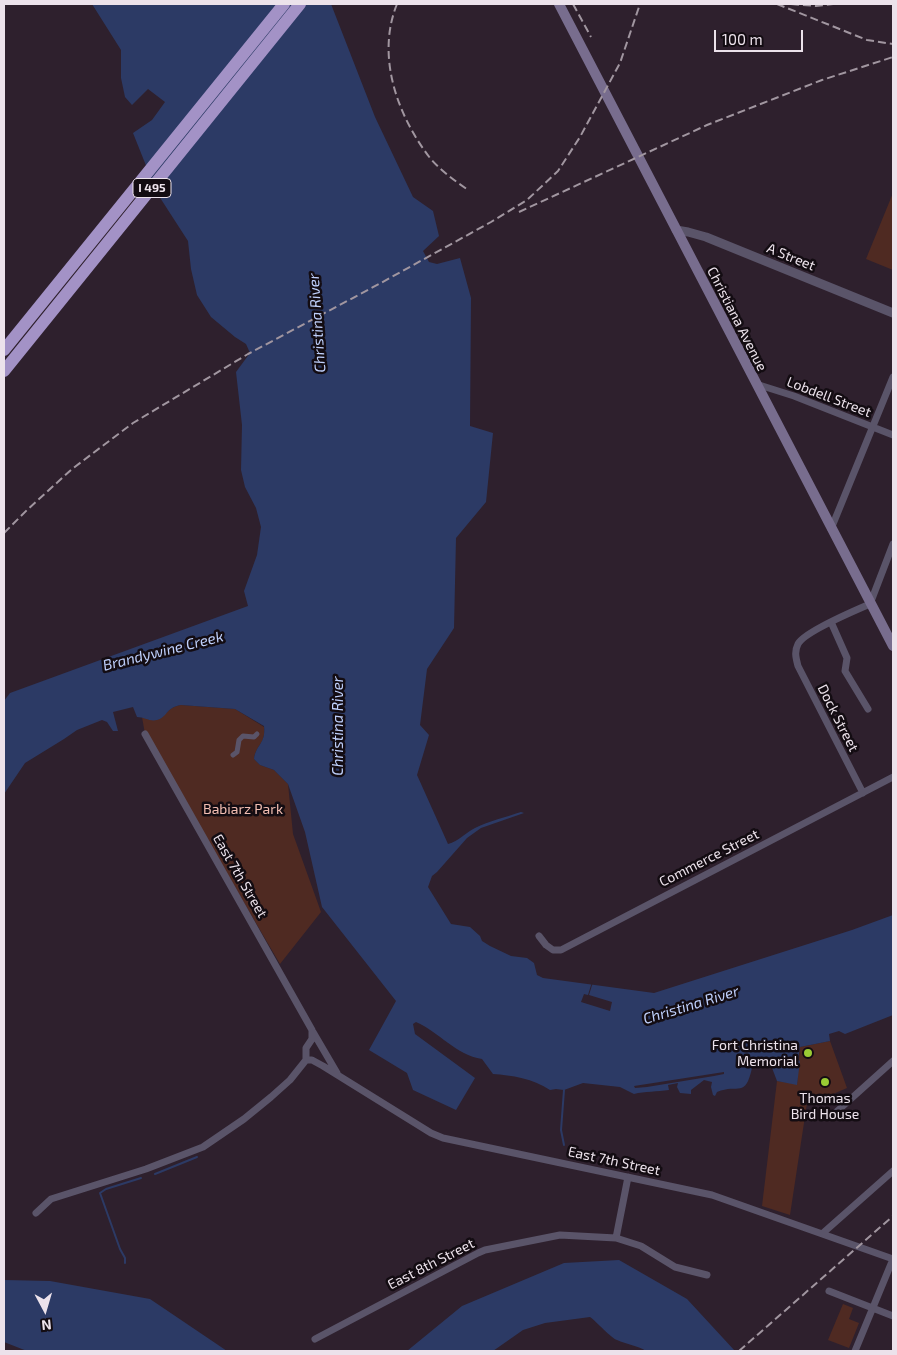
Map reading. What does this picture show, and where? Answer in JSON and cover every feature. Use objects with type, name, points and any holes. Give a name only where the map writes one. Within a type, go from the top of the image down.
[{"type":"highway","name":"I 495","points":[[4,350],[284,4]]},
{"type":"highway","name":"I 495","points":[[4,371],[300,4]]},
{"type":"main road","name":"Christiana Avenue","points":[[558,4],[893,646]]},
{"type":"street","name":"A Street","points":[[676,230],[706,237],[893,313]]},
{"type":"street","points":[[831,529],[893,377]]},
{"type":"street","name":"Lobdell Street","points":[[756,384],[794,396],[893,436]]},
{"type":"street","points":[[868,709],[845,671],[847,658],[831,622],[870,604],[891,554],[893,544]]},
{"type":"street","name":"Dock Street","points":[[831,622],[800,640],[795,653],[798,666],[863,793]]},
{"type":"street","name":"East 7th Street","points":[[145,734],[338,1075]]},
{"type":"street","points":[[234,755],[237,752],[239,740],[243,736],[254,737],[257,734]]},
{"type":"street","name":"Commerce Street","points":[[539,936],[553,950],[561,950],[893,777]]},
{"type":"street","points":[[36,1213],[51,1199],[146,1169],[203,1147],[244,1119],[290,1080],[306,1060],[306,1048],[312,1039],[312,1030]]},
{"type":"street","name":"East 7th Street","points":[[306,1060],[312,1060],[442,1138],[712,1195],[893,1259]]},
{"type":"street","points":[[834,1114],[893,1061]]},
{"type":"street","points":[[823,1233],[893,1172]]},
{"type":"street","points":[[616,1238],[628,1177]]},
{"type":"street","name":"East 8th Street","points":[[315,1339],[485,1250],[560,1234],[616,1238],[641,1246],[675,1267],[707,1275]]},
{"type":"street","points":[[855,1351],[893,1259]]},
{"type":"street","points":[[829,1291],[893,1316]]},
{"type":"green space","points":[[893,193],[893,270],[866,259]]},
{"type":"green space","name":"Babiarz Park","points":[[181,705],[235,709],[264,727],[264,737],[254,759],[260,765],[274,770],[288,784],[293,834],[321,912],[280,964],[145,734],[142,717],[156,720]]},
{"type":"green space","points":[[830,1041],[847,1088],[812,1103],[807,1103],[790,1215],[762,1206],[777,1081],[797,1084],[800,1047]]},
{"type":"green space","points":[[843,1304],[853,1308],[849,1319],[859,1323],[849,1348],[828,1340]]},
{"type":"water","points":[[92,4],[331,4],[375,117],[413,197],[433,211],[439,236],[423,251],[429,262],[437,264],[460,258],[471,298],[470,426],[493,433],[486,502],[456,538],[454,628],[427,669],[420,725],[429,735],[417,775],[448,844],[471,830],[492,821],[521,812],[524,813],[481,828],[467,838],[432,876],[428,887],[451,924],[470,927],[480,936],[482,941],[490,946],[511,956],[527,958],[534,963],[537,975],[543,978],[654,993],[852,930],[893,915],[893,1015],[845,1034],[839,1031],[829,1034],[830,1041],[800,1047],[797,1085],[777,1081],[769,1060],[752,1068],[747,1084],[744,1087],[717,1092],[715,1096],[711,1087],[712,1082],[704,1080],[691,1090],[691,1094],[680,1093],[677,1087],[678,1083],[668,1085],[669,1090],[634,1094],[620,1087],[583,1083],[564,1090],[550,1090],[522,1078],[493,1074],[482,1059],[464,1053],[416,1022],[413,1024],[415,1034],[475,1078],[456,1110],[413,1090],[407,1073],[369,1050],[396,1001],[322,907],[305,832],[288,784],[274,770],[260,765],[254,759],[264,737],[264,726],[235,709],[181,705],[169,710],[160,719],[154,720],[137,717],[133,707],[113,712],[118,731],[113,731],[107,722],[102,720],[77,730],[25,763],[4,794],[4,701],[10,693],[248,606],[244,591],[257,555],[261,527],[256,508],[245,487],[241,470],[242,425],[236,372],[250,353],[246,344],[211,317],[197,295],[191,269],[188,241],[157,193],[133,133],[152,120],[165,102],[148,89],[132,105],[125,97],[121,78],[121,50]]},
{"type":"water","points":[[619,1260],[687,1299],[735,1351],[646,1351],[614,1339],[590,1317],[545,1323],[523,1330],[493,1351],[407,1351],[462,1306],[564,1263]]},
{"type":"water","points":[[4,1280],[50,1281],[150,1299],[227,1351],[27,1351],[4,1342]]},
{"type":"pier","points":[[592,982],[589,995],[612,1002],[610,1011],[581,1002],[584,994],[588,995]]},
{"type":"pier","points":[[724,1072],[724,1074],[714,1076],[647,1087],[635,1088],[634,1086]]},
{"type":"waterway","points":[[564,1090],[561,1130],[564,1145]]},
{"type":"waterway","points":[[155,1174],[197,1157]]},
{"type":"waterway","points":[[125,1263],[125,1258],[100,1193],[106,1189],[141,1178]]},
{"type":"railway","points":[[397,4],[391,24],[389,44],[393,84],[400,104],[408,123],[430,158],[443,171],[468,190]]},
{"type":"railway","points":[[573,4],[591,37]]},
{"type":"railway","points":[[4,533],[72,469],[133,423],[248,354],[379,284],[527,200],[558,171],[580,137],[620,63],[640,4]]},
{"type":"railway","points":[[777,4],[867,40],[893,44]]},
{"type":"railway","points":[[791,4],[816,6],[833,4]]},
{"type":"railway","points":[[519,212],[707,125],[822,80],[893,57]]},
{"type":"railway","points":[[739,1351],[893,1216]]},
{"type":"place","name":"Fort Christina Memorial","points":[[808,1053]]},
{"type":"place","name":"Thomas Bird House","points":[[825,1082]]},
{"type":"water label","name":"Christina River","points":[[317,323]]},
{"type":"water label","name":"Brandywine Creek","points":[[163,651]]},
{"type":"water label","name":"Christina River","points":[[338,726]]},
{"type":"water label","name":"Christina River","points":[[691,1005]]}]
